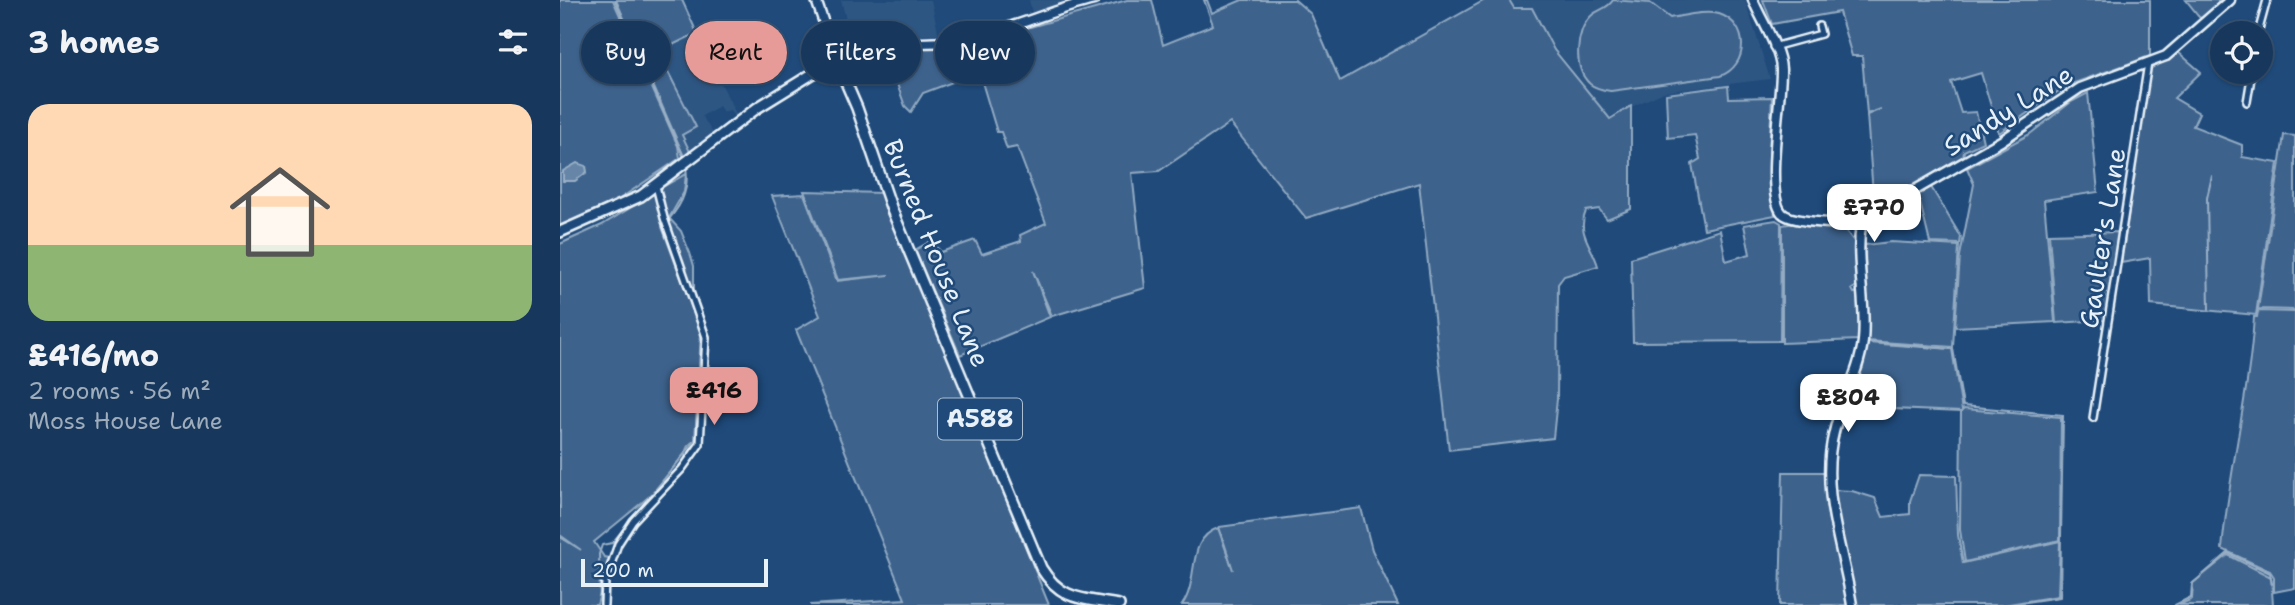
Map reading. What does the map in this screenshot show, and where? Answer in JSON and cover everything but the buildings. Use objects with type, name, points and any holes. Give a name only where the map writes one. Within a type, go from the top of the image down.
[{"type":"main road","points":[[816,0],[823,21]]},
{"type":"main road","points":[[921,44],[976,39],[1094,0]]},
{"type":"main road","points":[[1753,0],[1781,65],[1774,154],[1778,205],[1782,213],[1796,219],[1861,225],[1863,341],[1856,373],[1834,432],[1829,482],[1832,512],[1852,605]]},
{"type":"main road","name":"Sandy Lane","points":[[1861,225],[1878,211],[2001,141],[2080,88],[2148,63],[2176,48],[2230,0]]},
{"type":"main road","points":[[560,232],[624,205],[656,186],[778,95],[801,81]]},
{"type":"main road","name":"Burned House Lane","points":[[847,84],[892,210],[1041,568],[1051,583],[1072,597],[1119,605]]},
{"type":"street","points":[[2261,21],[2267,0]]},
{"type":"street","points":[[1773,47],[1821,34],[1819,26]]},
{"type":"street","name":"Gaulter's Lane","points":[[2093,418],[2148,63]]},
{"type":"street","points":[[2248,102],[2250,84]]},
{"type":"street","points":[[604,605],[605,582],[618,544],[650,501],[682,469],[699,444],[706,337],[667,228],[656,186]]},
{"type":"shaded area","points":[[560,0],[613,0],[622,21],[581,21],[581,84],[650,84],[678,146],[680,158],[615,202],[560,227]]},
{"type":"shaded area","points":[[616,0],[682,0],[692,21],[685,21],[685,39],[671,46],[671,21],[625,21]]},
{"type":"shaded area","points":[[841,0],[931,0],[936,21],[935,36],[921,36],[921,21],[846,21]]},
{"type":"shaded area","points":[[1029,0],[1080,0],[1032,12]]},
{"type":"shaded area","points":[[1127,0],[1152,0],[1163,45],[1213,25],[1204,0],[1207,0],[1212,13],[1242,0],[1295,0],[1311,14],[1340,81],[1485,0],[1509,0],[1514,8],[1532,8],[1554,50],[1610,119],[1631,106],[1631,209],[1607,219],[1599,209],[1586,211],[1583,219],[1584,233],[1598,266],[1564,276],[1558,284],[1557,399],[1553,438],[1449,450],[1419,183],[1306,218],[1230,123],[1159,171],[1132,173],[1145,288],[1052,316],[1033,271],[1050,317],[960,355],[915,250],[931,241],[941,252],[975,240],[982,254],[1021,241],[1020,235],[1046,223],[1017,147],[1007,149],[1001,132],[997,132],[983,84],[1035,84],[1035,26]]},
{"type":"shaded area","points":[[1510,0],[1745,0],[1770,79],[1664,92],[1609,117],[1554,47],[1532,8],[1514,6]]},
{"type":"shaded area","points":[[1613,0],[1650,3],[1670,18],[1719,14],[1729,19],[1741,35],[1741,55],[1730,71],[1720,76],[1611,91],[1595,87],[1590,84],[1581,69],[1579,40],[1591,16]]},
{"type":"shaded area","points":[[1763,0],[2150,0],[2150,56],[2066,86],[1999,133],[1981,73],[1951,82],[1961,113],[1976,112],[1983,142],[1964,151],[1963,159],[1874,207],[1867,115],[1881,109],[1867,114],[1862,56],[1852,56],[1839,12],[1772,24]]},
{"type":"shaded area","points":[[2186,0],[2223,0],[2202,20]]},
{"type":"shaded area","points":[[685,39],[685,84],[722,84],[738,118],[736,120],[730,110],[723,112],[719,106],[702,116],[716,138],[692,156],[682,135],[695,127],[671,78],[671,46]]},
{"type":"shaded area","points":[[935,46],[935,84],[947,84],[923,93],[911,112],[905,106],[897,84],[921,84],[921,47]]},
{"type":"shaded area","points":[[2178,52],[2201,72],[2174,98],[2199,113],[2193,126],[2242,145],[2242,157],[2278,163],[2256,315],[2151,305],[2150,258],[2121,263],[2150,69]]},
{"type":"shaded area","points":[[671,78],[696,127],[682,135],[692,156],[686,161],[653,84],[671,84]]},
{"type":"shaded area","points":[[1728,86],[1729,98],[1772,97],[1769,154],[1775,215],[1704,229],[1692,164],[1700,159],[1695,135],[1668,138],[1666,94]]},
{"type":"shaded area","points":[[2088,93],[2098,192],[2044,200],[2055,322],[1955,327],[1960,256],[1974,184],[1967,168],[2030,134],[2071,102]]},
{"type":"shaded area","points":[[2284,135],[2295,136],[2295,310],[2258,309]]},
{"type":"shaded area","points":[[577,163],[586,166],[587,172],[575,181],[563,181],[563,171]]},
{"type":"shaded area","points":[[686,174],[684,192],[669,218],[681,231],[690,253],[694,266],[694,294],[703,324],[701,436],[688,447],[685,454],[686,463],[594,542],[604,557],[609,558],[597,605],[560,605],[560,537],[581,550],[560,535],[560,244],[602,225],[653,194],[660,191],[662,196],[661,188]]},
{"type":"shaded area","points":[[1931,187],[1961,237],[1960,244],[1930,243],[1918,194]]},
{"type":"shaded area","points":[[804,191],[882,193],[1049,605],[810,605],[905,599],[796,330],[820,316],[772,196],[804,194],[837,281],[889,275],[838,280]]},
{"type":"shaded area","points":[[1776,220],[1781,223],[1780,341],[1633,342],[1631,258],[1720,230],[1726,261],[1750,254],[1744,225]]},
{"type":"shaded area","points":[[1795,223],[1842,226],[1856,244],[1858,285],[1852,289],[1854,293],[1859,292],[1859,340],[1782,343],[1782,225]]},
{"type":"shaded area","points":[[2121,232],[2105,320],[2056,323],[2049,234]]},
{"type":"shaded area","points":[[1891,242],[1959,246],[1953,347],[1867,341],[1865,245]]},
{"type":"shaded area","points":[[2258,311],[2295,312],[2295,588],[2274,592],[2274,577],[2270,571],[2222,549],[2254,317],[2257,317]]},
{"type":"shaded area","points":[[1867,343],[1952,349],[1962,411],[1964,409],[2061,417],[2060,540],[1965,562],[1960,530],[1961,412],[1847,407],[1863,367]]},
{"type":"shaded area","points":[[1783,472],[1825,472],[1826,507],[1849,605],[1780,605]]},
{"type":"shaded area","points":[[1919,475],[1956,476],[1958,535],[1963,563],[2060,541],[2058,596],[2003,605],[1857,605],[1837,524],[1832,490],[1852,491],[1875,498],[1883,517],[1910,514],[1910,501]]},
{"type":"shaded area","points":[[1361,508],[1372,550],[1398,605],[1182,605],[1191,584],[1201,542],[1218,528],[1233,570],[1219,527]]},
{"type":"shaded area","points":[[2228,555],[2271,577],[2273,605],[2179,605],[2192,599],[2193,583]]},
{"type":"waterway","points":[[615,0],[684,158]]},
{"type":"waterway","points":[[600,605],[599,554],[602,545],[612,543],[695,441],[701,332],[662,227],[685,193],[686,167]]},
{"type":"waterway","points":[[2209,309],[2207,198],[2212,176]]},
{"type":"waterway","points":[[1869,342],[1953,349],[1963,406],[2063,415],[2060,597],[2013,604]]},
{"type":"waterway","points":[[2175,605],[2191,597],[2192,584],[2228,553],[2270,573],[2272,584]]}]
